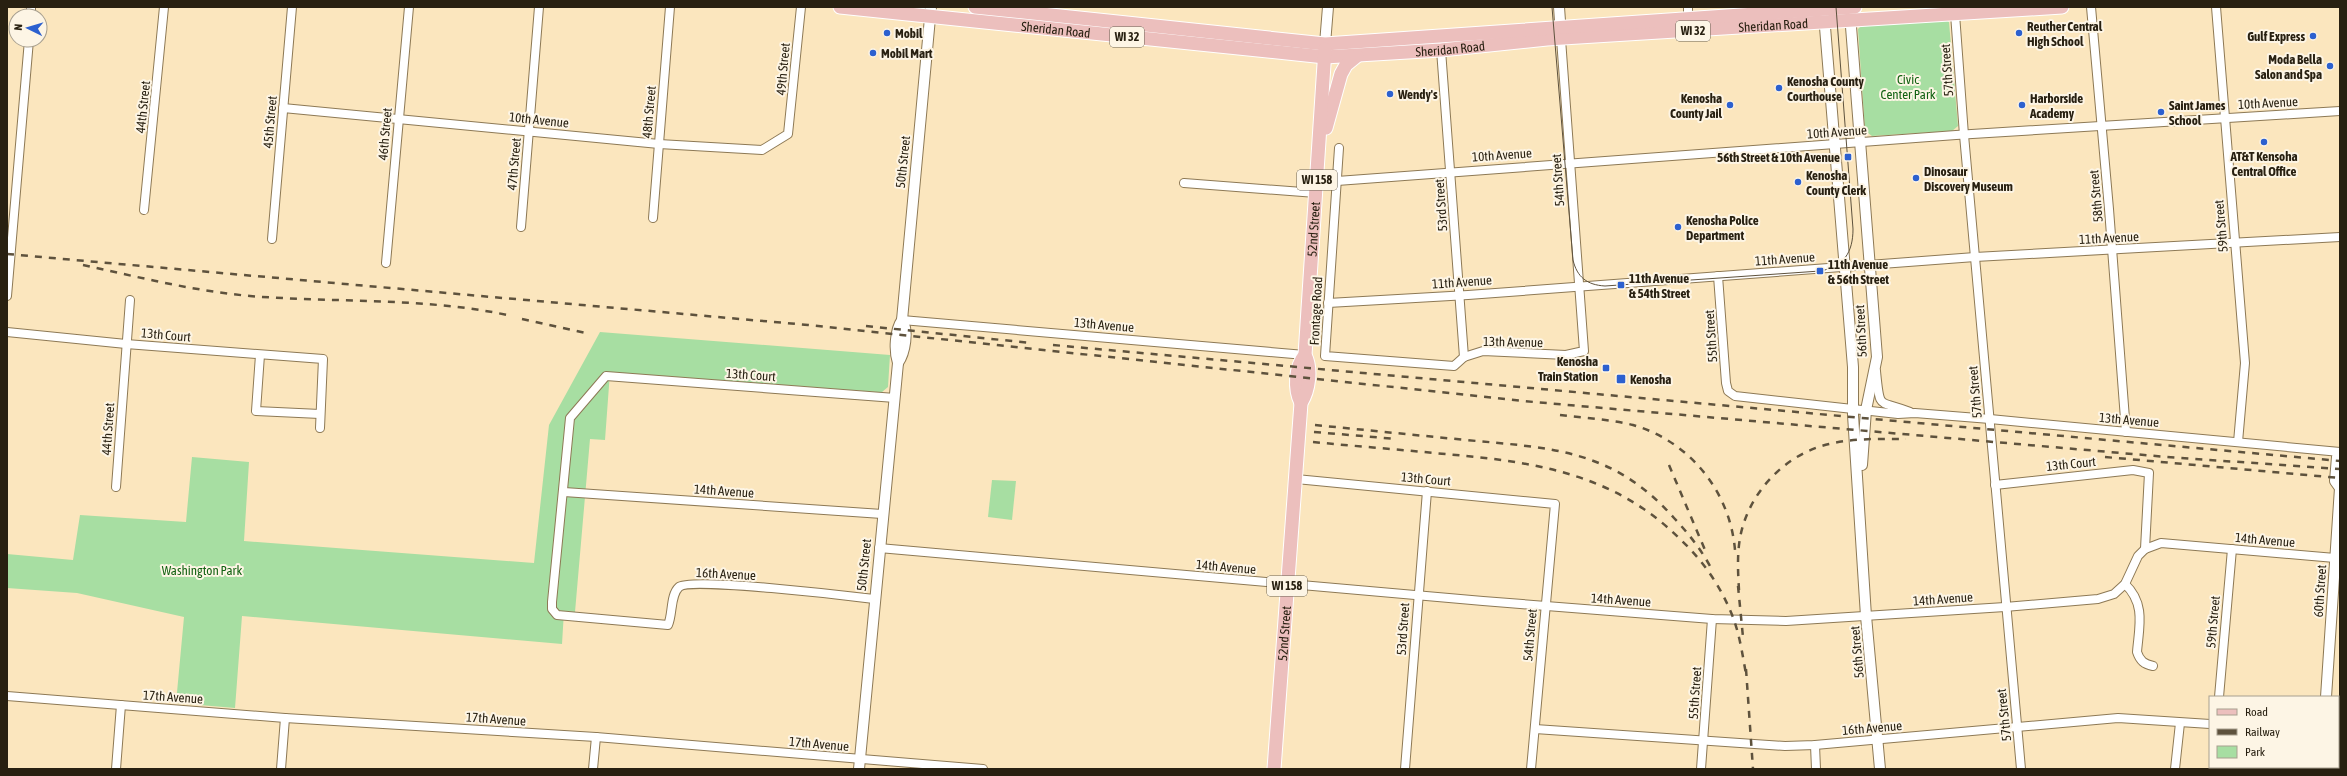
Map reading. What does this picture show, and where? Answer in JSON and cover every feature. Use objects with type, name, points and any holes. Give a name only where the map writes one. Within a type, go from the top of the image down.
[{"type":"main road","name":"Sheridan Road","points":[[840,7],[930,12],[1325,57],[1441,50],[1561,34],[1688,13],[1850,12],[1955,14],[2062,7]]},
{"type":"main road","name":"Sheridan Road","points":[[976,7],[1326,44],[1561,34],[1824,13]]},
{"type":"main road","name":"Sheridan Road","points":[[1850,12],[1855,7]]},
{"type":"main road","name":"52nd Street","points":[[1274,769],[1301,403],[1296,393],[1297,378],[1299,362],[1305,355],[1326,44]]},
{"type":"main road","points":[[1319,150],[1341,74],[1346,65],[1357,56]]},
{"type":"street","name":"44th Street","points":[[144,210],[164,7]]},
{"type":"street","name":"45th Street","points":[[272,239],[292,7]]},
{"type":"street","name":"46th Street","points":[[386,263],[409,7]]},
{"type":"street","name":"47th Street","points":[[521,227],[539,7]]},
{"type":"street","name":"48th Street","points":[[653,218],[670,7]]},
{"type":"street","name":"49th Street","points":[[788,134],[800,7]]},
{"type":"street","name":"52nd Street","points":[[1326,44],[1328,7]]},
{"type":"street","name":"54th Street","points":[[1559,7],[1584,351]]},
{"type":"street","name":"58th Street","points":[[2091,7],[2126,432]]},
{"type":"street","name":"59th Street","points":[[2216,7],[2234,243],[2245,363],[2238,442]]},
{"type":"street","name":"50th Street","points":[[860,764],[882,514],[898,363],[902,356],[906,326],[902,320],[930,12]]},
{"type":"street","name":"56th Street","points":[[1850,12],[1870,265],[1876,368],[1866,410],[1859,485]]},
{"type":"street","name":"56th Street","points":[[1824,13],[1853,367],[1853,408],[1866,616],[1880,769]]},
{"type":"street","name":"57th Street","points":[[1955,14],[2005,607],[2021,769]]},
{"type":"street","points":[[7,296],[11,194],[28,48]]},
{"type":"street","name":"53rd Street","points":[[1441,50],[1452,172],[1464,357]]},
{"type":"street","name":"10th Avenue","points":[[283,108],[659,144],[762,150],[788,134]]},
{"type":"street","name":"10th Avenue","points":[[1337,181],[1860,142],[2340,111]]},
{"type":"street","name":"Frontage Road","points":[[1325,356],[1339,148]]},
{"type":"street","points":[[1184,182],[1316,193]]},
{"type":"street","name":"11th Avenue","points":[[1328,303],[1459,295],[1975,257],[2340,237]]},
{"type":"street","name":"55th Street","points":[[1718,276],[1726,380],[1730,393]]},
{"type":"street","name":"44th Street","points":[[116,487],[130,300]]},
{"type":"street","name":"13th Avenue","points":[[902,320],[1305,355]]},
{"type":"street","name":"13th Court","points":[[7,332],[126,344],[323,360],[320,414]]},
{"type":"street","name":"13th Avenue","points":[[1325,356],[1454,366],[1464,357],[1483,351],[1566,355],[1584,351]]},
{"type":"street","points":[[260,354],[256,411],[320,414],[320,428]]},
{"type":"street","name":"13th Avenue","points":[[1876,368],[1879,396],[1882,403],[1889,407],[1915,413]]},
{"type":"street","name":"13th Court","points":[[564,492],[570,418],[606,376],[895,398]]},
{"type":"street","name":"13th Avenue","points":[[1730,393],[1736,396],[1900,414],[1915,413],[1990,419],[2340,453]]},
{"type":"street","name":"60th Street","points":[[2326,696],[2336,590],[2335,558],[2340,487],[2335,481],[2337,457],[2340,453]]},
{"type":"street","name":"13th Court","points":[[1995,485],[2133,470],[2149,472],[2145,548]]},
{"type":"street","name":"13th Court","points":[[1296,479],[1554,504]]},
{"type":"street","name":"53rd Street","points":[[1405,769],[1417,596],[1427,491]]},
{"type":"street","name":"14th Avenue","points":[[564,492],[882,514]]},
{"type":"street","name":"16th Avenue","points":[[564,492],[552,602],[552,609],[557,615],[668,625],[674,595],[679,587],[686,584],[722,585],[874,598]]},
{"type":"street","name":"54th Street","points":[[1531,769],[1554,504]]},
{"type":"street","name":"14th Avenue","points":[[879,548],[1417,596],[1712,619],[1786,621],[2005,607],[2098,598],[2114,594],[2125,584],[2138,556],[2145,548],[2160,544],[2335,558]]},
{"type":"street","name":"59th Street","points":[[2219,696],[2232,549]]},
{"type":"street","points":[[2125,584],[2133,593],[2140,608],[2137,652],[2139,658],[2146,664],[2152,666]]},
{"type":"street","name":"55th Street","points":[[1701,769],[1712,619]]},
{"type":"street","name":"17th Avenue","points":[[7,696],[286,718],[596,737],[860,764],[983,769]]},
{"type":"street","points":[[116,769],[121,705]]},
{"type":"street","points":[[281,769],[286,718]]},
{"type":"street","name":"16th Avenue","points":[[1535,729],[1785,746],[1815,745],[2118,718],[2209,724]]},
{"type":"street","points":[[2176,769],[2180,723]]},
{"type":"street","points":[[593,769],[596,737]]},
{"type":"street","points":[[1815,745],[1816,769]]},
{"type":"green space","name":"Civic Center Park","points":[[1942,18],[1949,22],[1958,126],[1952,131],[1872,136],[1865,131],[1858,29],[1863,24]]},
{"type":"green space","name":"Washington Park","points":[[600,332],[890,355],[888,387],[882,392],[877,392],[610,372],[605,440],[590,439],[575,612],[564,611],[562,644],[242,616],[235,708],[176,703],[184,617],[77,593],[7,588],[7,554],[73,560],[80,515],[186,522],[192,457],[249,462],[244,541],[534,563],[549,425]]},
{"type":"green space","points":[[992,480],[1016,481],[1012,520],[988,517]]},
{"type":"tram line","points":[[1552,7],[1573,260],[1577,271],[1584,279],[1593,284],[1605,286],[1820,271],[1835,266],[1846,257],[1851,245],[1853,229],[1836,7]]},
{"type":"railway","points":[[7,254],[808,325],[1534,402],[2167,457],[2340,469]]},
{"type":"railway","points":[[83,265],[166,283],[229,294],[283,298],[414,303],[480,310],[512,316]]},
{"type":"railway","points":[[522,319],[590,334]]},
{"type":"railway","points":[[866,326],[1031,343]]},
{"type":"railway","points":[[1053,345],[2340,461]]},
{"type":"railway","points":[[1560,415],[1606,420],[1633,425],[1672,443],[1689,456],[1703,471],[1725,508],[1731,528],[1735,550]]},
{"type":"railway","points":[[1315,425],[1526,446],[1579,456],[1604,465],[1628,478],[1651,495],[1689,535],[1710,566]]},
{"type":"railway","points":[[1314,432],[1397,439]]},
{"type":"railway","points":[[1739,590],[1738,551],[1744,521],[1760,491],[1784,466],[1813,449],[1838,442],[1877,439],[1906,439]]},
{"type":"railway","points":[[1313,442],[1502,460],[1567,473],[1597,484],[1627,498],[1655,517],[1682,541],[1709,573],[1726,600],[1736,625],[1746,674]]},
{"type":"railway","points":[[2105,457],[2340,478]]},
{"type":"railway","points":[[1669,465],[1705,550]]},
{"type":"railway","points":[[1738,586],[1743,637]]},
{"type":"railway","points":[[1746,669],[1753,769]]},
{"type":"place","name":"Mobil","points":[[887,33]]},
{"type":"place","name":"Reuther Central High School","points":[[2019,33]]},
{"type":"place","name":"Gulf Express","points":[[2313,36]]},
{"type":"place","name":"Mobil Mart","points":[[873,53]]},
{"type":"place","name":"Moda Bella Salon and Spa","points":[[2330,66]]},
{"type":"place","name":"Kenosha County Courthouse","points":[[1779,88]]},
{"type":"place","name":"Wendy's","points":[[1390,94]]},
{"type":"place","name":"Kenosha County Jail","points":[[1730,105]]},
{"type":"place","name":"Harborside Academy","points":[[2022,105]]},
{"type":"place","name":"Saint James School","points":[[2161,112]]},
{"type":"place","name":"AT&T Kensoha Central Office","points":[[2264,142]]},
{"type":"place","name":"56th Street & 10th Avenue","points":[[1848,157]]},
{"type":"place","name":"Dinosaur Discovery Museum","points":[[1916,178]]},
{"type":"place","name":"Kenosha County Clerk","points":[[1798,182]]},
{"type":"place","name":"Kenosha Police Department","points":[[1678,227]]},
{"type":"place","name":"11th Avenue & 56th Street","points":[[1820,271]]},
{"type":"place","name":"11th Avenue & 54th Street","points":[[1621,285]]},
{"type":"place","name":"Kenosha Train Station","points":[[1606,368]]},
{"type":"place","name":"Kenosha","points":[[1621,379]]}]
